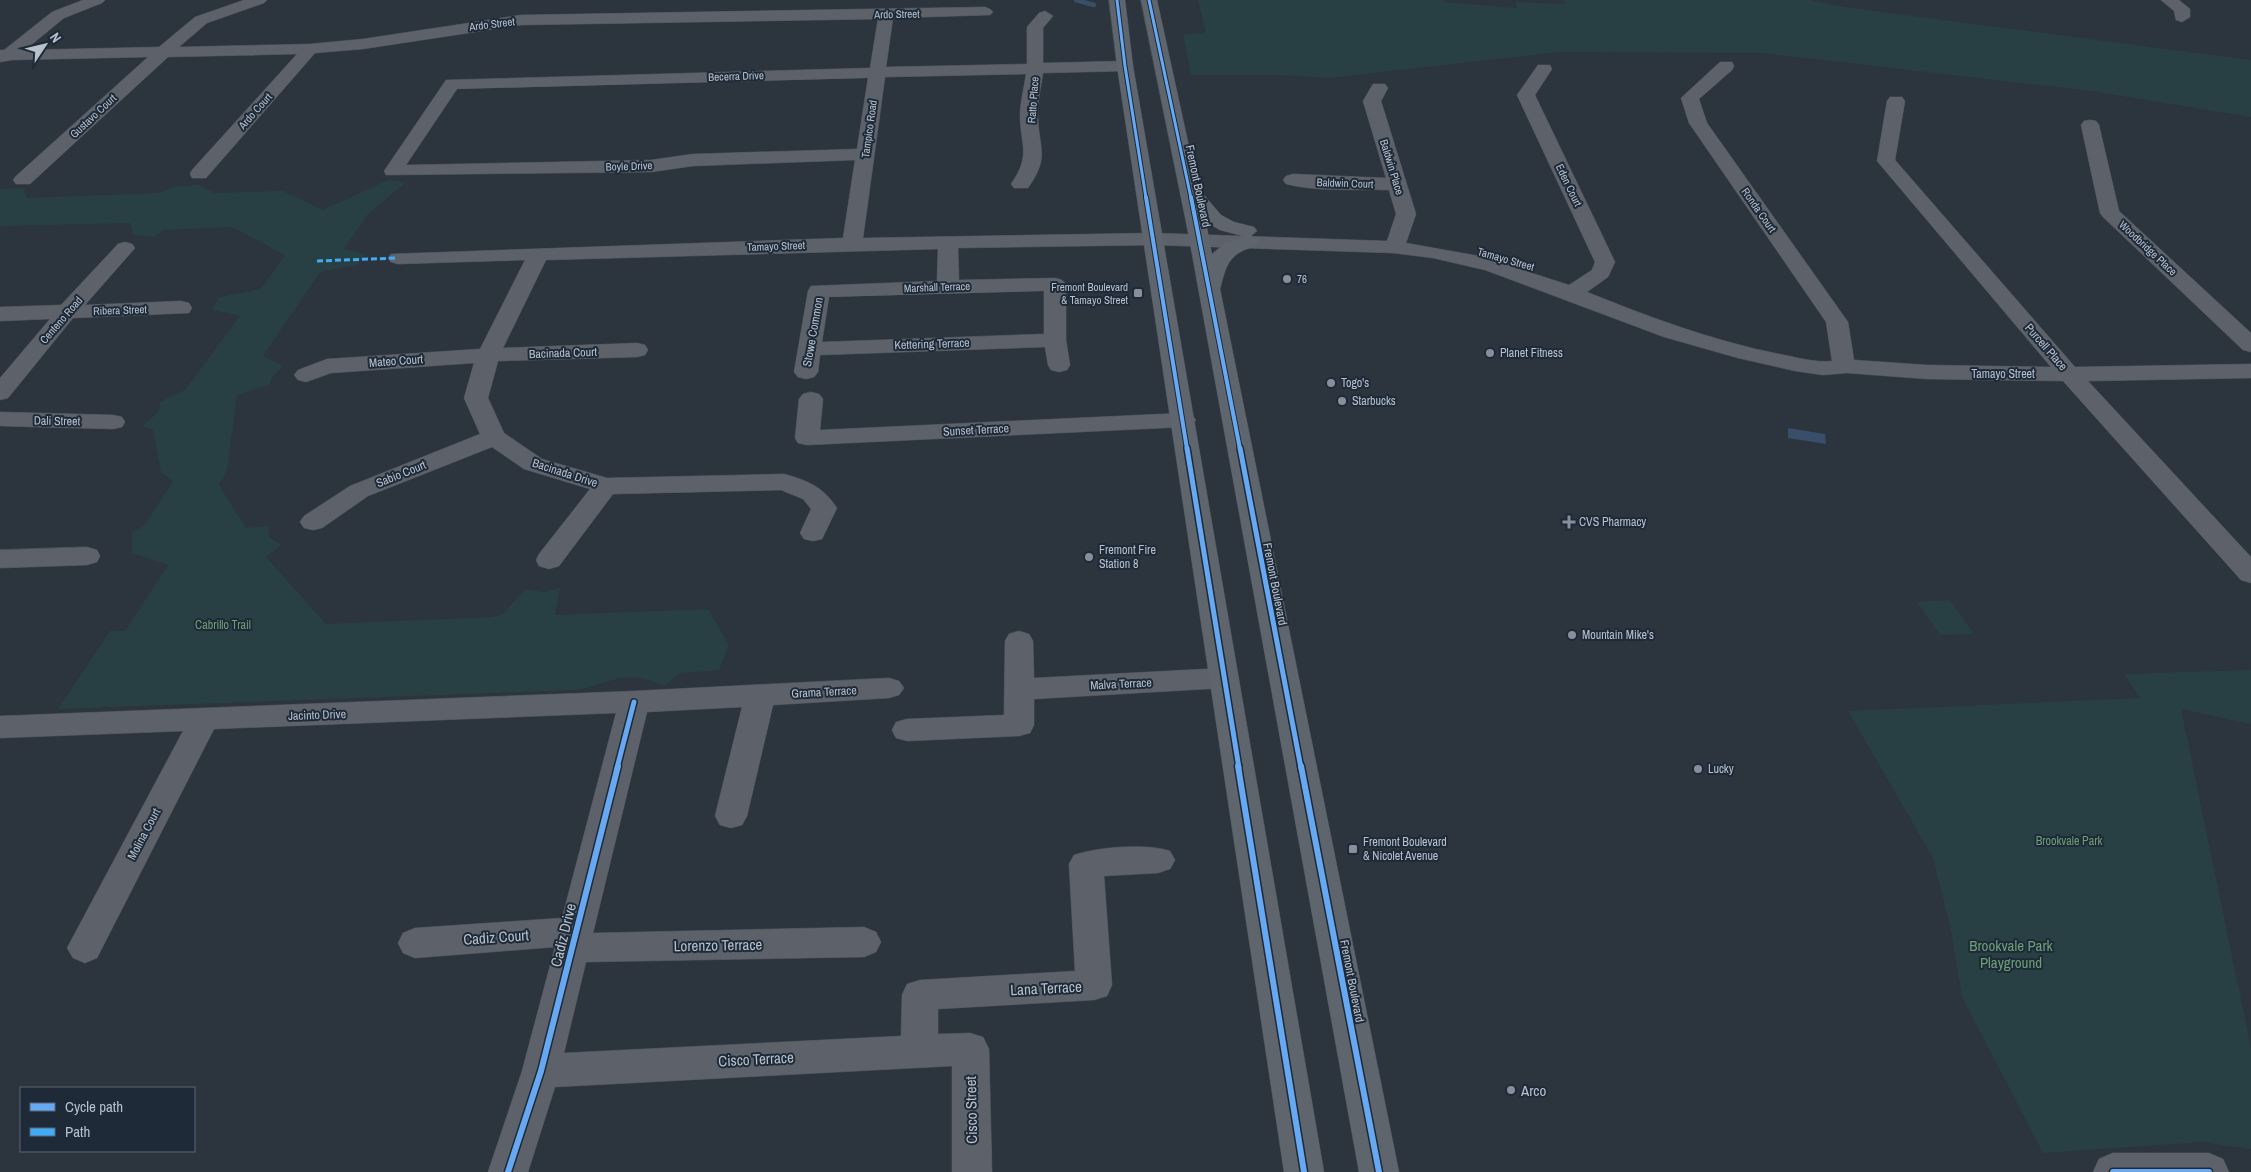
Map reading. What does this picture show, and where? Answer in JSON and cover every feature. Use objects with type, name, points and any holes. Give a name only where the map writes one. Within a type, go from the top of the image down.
[{"type":"main road","points":[[1117,0],[1125,66],[1184,420],[1304,1172]]},
{"type":"main road","name":"Fremont Boulevard","points":[[1149,0],[1199,237],[1379,1172]]},
{"type":"main road","points":[[1188,186],[1214,220],[1248,236]]},
{"type":"main road","points":[[1209,290],[1218,256],[1248,236]]},
{"type":"street","points":[[3,57],[58,15],[97,0]]},
{"type":"street","name":"Gustavo Court","points":[[23,180],[200,20],[259,0]]},
{"type":"street","points":[[662,17],[668,0]]},
{"type":"street","points":[[802,15],[807,0]]},
{"type":"street","points":[[2169,0],[2182,9],[2182,18]]},
{"type":"street","name":"Ardo Street","points":[[3,57],[310,49],[363,44],[472,26],[525,13],[662,17],[985,12]]},
{"type":"street","name":"Tampico Road","points":[[852,244],[886,14]]},
{"type":"street","name":"Ratto Place","points":[[1021,184],[1029,173],[1034,155],[1029,116],[1035,68],[1035,27],[1045,16]]},
{"type":"street","name":"Ardo Court","points":[[199,174],[310,49]]},
{"type":"street","name":"Becerra Drive","points":[[393,171],[452,84],[1125,66]]},
{"type":"street","name":"Ronda Court","points":[[1726,66],[1690,98],[1698,123],[1837,322],[1844,366]]},
{"type":"street","name":"Eden Court","points":[[1544,69],[1526,95],[1605,262],[1601,273],[1578,289]]},
{"type":"street","name":"Baldwin Place","points":[[1379,88],[1372,101],[1406,214],[1397,242]]},
{"type":"street","name":"Purcell Place","points":[[1896,101],[1886,161],[2069,374],[2251,574]]},
{"type":"street","name":"Woodbridge Place","points":[[2090,125],[2110,213],[2251,345]]},
{"type":"street","name":"Boyle Drive","points":[[393,171],[651,166],[693,160],[866,154]]},
{"type":"street","name":"Baldwin Court","points":[[1292,180],[1324,183],[1397,184]]},
{"type":"street","name":"Tamayo Street","points":[[398,258],[852,244],[1154,239],[1342,233],[1397,242],[1482,251],[1578,289],[1705,330],[1821,357],[1844,366],[1950,374],[2251,371]]},
{"type":"street","points":[[948,243],[948,287]]},
{"type":"street","name":"Centeno Road","points":[[0,393],[67,312],[125,248]]},
{"type":"street","name":"Bacinada Drive","points":[[539,254],[488,355],[476,398],[494,436],[533,464],[606,486],[784,482],[812,493],[824,508],[813,533]]},
{"type":"street","name":"Marshall Terrace","points":[[819,291],[1056,284],[1055,340]]},
{"type":"street","name":"Stowe Common","points":[[806,372],[819,291]]},
{"type":"street","name":"Ribera Street","points":[[0,314],[181,308]]},
{"type":"street","points":[[1055,340],[1059,365]]},
{"type":"street","name":"Kettering Terrace","points":[[810,349],[1055,340]]},
{"type":"street","name":"Bacinada Court","points":[[488,355],[637,350]]},
{"type":"street","name":"Mateo Court","points":[[306,375],[327,366],[488,355]]},
{"type":"street","name":"Sunset Terrace","points":[[811,399],[807,438],[1184,420]]},
{"type":"street","name":"Dali Street","points":[[0,419],[113,422]]},
{"type":"street","name":"Sabio Court","points":[[313,522],[359,491],[494,436]]},
{"type":"street","points":[[549,560],[606,486]]},
{"type":"street","points":[[0,559],[87,556]]},
{"type":"street","points":[[907,730],[1019,725],[1019,641]]},
{"type":"street","name":"Malva Terrace","points":[[1019,689],[1224,678]]},
{"type":"street","name":"Grama Terrace","points":[[634,702],[889,688]]},
{"type":"street","points":[[731,816],[760,696]]},
{"type":"street","name":"Jacinto Drive","points":[[0,727],[634,702]]},
{"type":"street","name":"Cadiz Drive","points":[[508,1172],[541,1071],[634,702]]},
{"type":"street","name":"Molina Court","points":[[85,948],[204,720]]},
{"type":"street","name":"Lana Terrace","points":[[918,1050],[920,995],[1094,985],[1086,864],[1158,860]]},
{"type":"street","name":"Lorenzo Terrace","points":[[575,940],[864,942]]},
{"type":"street","name":"Cadiz Court","points":[[415,943],[575,940]]},
{"type":"street","name":"Cisco Terrace","points":[[541,1071],[970,1048]]},
{"type":"street","name":"Cisco Street","points":[[970,1048],[972,1172]]},
{"type":"street","points":[[2112,1172],[2209,1172]]},
{"type":"green space","points":[[1198,0],[1443,0],[1443,2],[1517,8],[1516,2],[1565,4],[1564,0],[1810,0],[1844,7],[2251,60],[2251,117],[2091,91],[1763,53],[1560,52],[1329,78],[1282,75],[1191,75],[1183,34],[1206,33]]},
{"type":"green space","name":"Cabrillo Trail","points":[[388,180],[406,182],[368,214],[344,249],[366,254],[357,265],[320,272],[263,356],[283,366],[271,378],[270,384],[237,396],[227,470],[219,485],[246,528],[268,526],[269,537],[281,545],[266,557],[326,624],[492,617],[503,614],[525,589],[543,592],[560,588],[555,615],[708,609],[729,645],[719,670],[680,673],[664,686],[647,679],[633,677],[617,679],[577,690],[58,709],[110,631],[125,631],[168,565],[132,553],[132,532],[144,526],[173,481],[161,472],[153,430],[143,426],[159,411],[160,402],[185,390],[240,316],[212,310],[219,297],[261,289],[285,255],[232,227],[163,230],[154,237],[133,235],[130,223],[0,226],[0,189],[23,188],[27,198],[158,193],[176,186],[200,185],[214,193],[283,191],[323,210]]},
{"type":"green space","points":[[1950,600],[1974,634],[1940,635],[1917,602]]},
{"type":"green space","name":"Brookvale Park","points":[[2251,670],[2251,724],[2181,709],[2251,1048],[2251,1149],[2202,1142],[2043,1153],[1962,997],[1951,930],[1933,858],[1848,711],[2140,698],[2124,674]]},
{"type":"water","points":[[1788,428],[1825,434],[1826,444],[1788,438]]},
{"type":"waterway","points":[[1076,0],[1094,5]]},
{"type":"marked path","points":[[317,261],[398,258]]},
{"type":"cycle path","points":[[1117,0],[1125,66],[1304,1172]]},
{"type":"cycle path","points":[[1149,0],[1198,232],[1379,1172]]},
{"type":"cycle path","points":[[508,1172],[541,1071],[634,702]]},
{"type":"cycle path","points":[[2113,1172],[2209,1172]]},
{"type":"place","name":"76","points":[[1287,279]]},
{"type":"place","name":"Fremont Boulevard & Tamayo Street","points":[[1138,293]]},
{"type":"place","name":"Planet Fitness","points":[[1490,353]]},
{"type":"place","name":"Togo's","points":[[1331,383]]},
{"type":"place","name":"Starbucks","points":[[1342,401]]},
{"type":"place","name":"CVS Pharmacy","points":[[1569,522]]},
{"type":"place","name":"Fremont Fire Station 8","points":[[1089,557]]},
{"type":"place","name":"Mountain Mike's","points":[[1572,635]]},
{"type":"place","name":"Lucky","points":[[1698,769]]},
{"type":"place","name":"Fremont Boulevard & Nicolet Avenue","points":[[1353,849]]},
{"type":"place","name":"Arco","points":[[1511,1090]]},
{"type":"park label","name":"Brookvale Park Playground","points":[[2011,954]]}]
